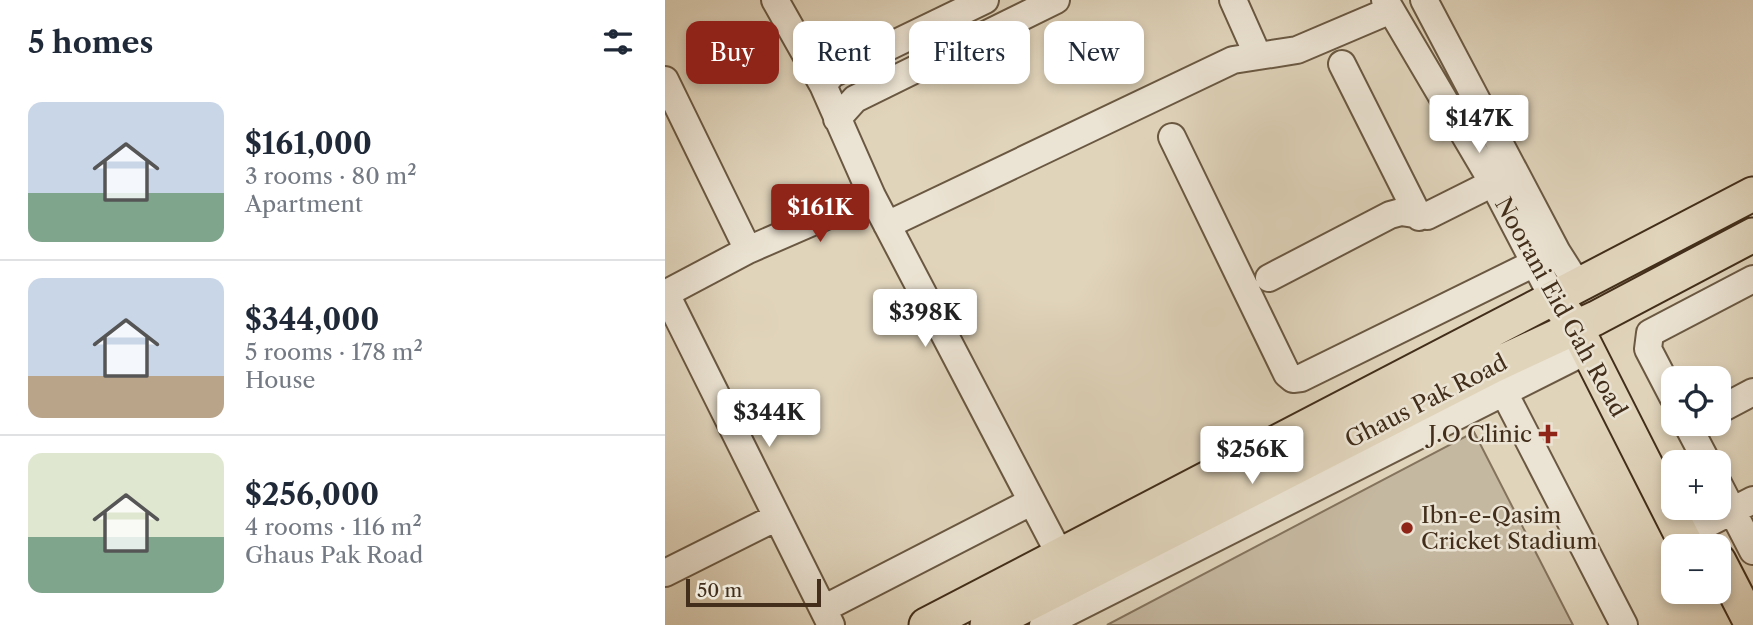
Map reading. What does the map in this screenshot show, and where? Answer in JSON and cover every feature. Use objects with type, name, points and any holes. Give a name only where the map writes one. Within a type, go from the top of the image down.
[{"type":"main road","points":[[926,625],[1753,194]]},
{"type":"main road","name":"Ghaus Pak Road","points":[[987,625],[1497,379],[1753,235]]},
{"type":"main road","name":"Noorani Eid Gah Road","points":[[1566,291],[1698,532]]},
{"type":"main road","name":"Noorani Eid Gah Road","points":[[1586,331],[1661,452]]},
{"type":"main road","points":[[1731,589],[1745,621]]},
{"type":"main road","points":[[1724,604],[1745,621]]},
{"type":"street","points":[[775,0],[824,85],[887,225],[1060,555]]},
{"type":"street","points":[[824,85],[832,74],[956,6],[985,0]]},
{"type":"street","points":[[1015,21],[1056,0]]},
{"type":"street","points":[[1233,0],[1258,56]]},
{"type":"street","name":"Noorani Eid Gah Road","points":[[1424,0],[1547,258],[1566,291]]},
{"type":"street","points":[[887,225],[1233,60],[1297,50],[1388,5]]},
{"type":"street","name":"Noorani Eid Gah Road","points":[[1388,5],[1493,183],[1547,258]]},
{"type":"street","points":[[956,6],[965,21]]},
{"type":"street","points":[[1342,64],[1419,217]]},
{"type":"street","points":[[837,119],[855,99],[909,73]]},
{"type":"street","points":[[665,80],[748,250]]},
{"type":"street","points":[[1172,137],[1287,374],[1293,379],[1301,378],[1547,258]]},
{"type":"street","points":[[1269,278],[1390,215],[1401,212],[1419,217],[1427,216],[1493,183]]},
{"type":"street","points":[[872,195],[748,250],[666,294],[827,617],[1031,502]]},
{"type":"street","points":[[1661,374],[1648,349],[1650,333],[1753,279]]},
{"type":"street","points":[[1043,625],[1497,379],[1624,625]]},
{"type":"street","points":[[1731,404],[1753,392]]},
{"type":"street","points":[[1698,532],[1743,506],[1753,551]]},
{"type":"street","points":[[665,573],[777,517]]},
{"type":"shaded area","name":"Ibn-e-Qasim Cricket Stadium","points":[[1474,432],[1573,625],[1107,625]]},
{"type":"place","name":"J.O Clinic","points":[[1548,434]]},
{"type":"place","name":"Ibn-e-Qasim Cricket Stadium","points":[[1407,528]]}]
